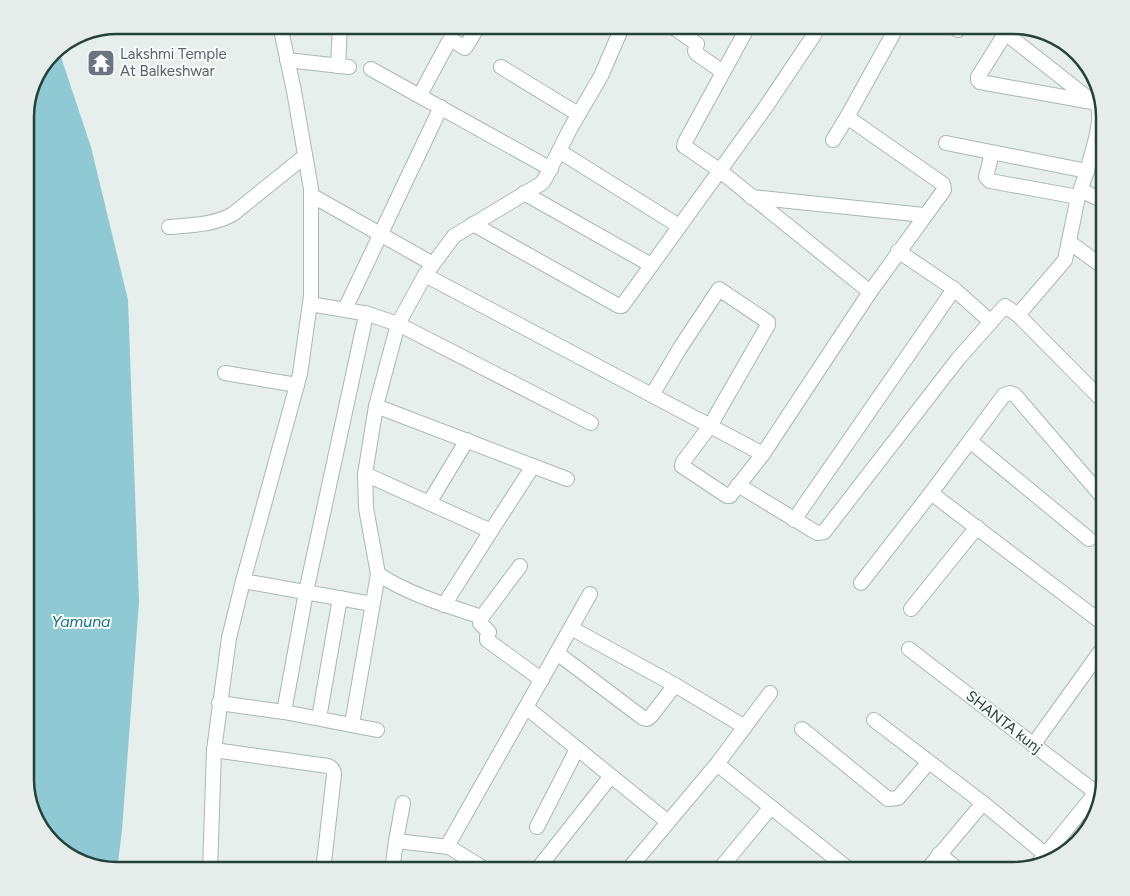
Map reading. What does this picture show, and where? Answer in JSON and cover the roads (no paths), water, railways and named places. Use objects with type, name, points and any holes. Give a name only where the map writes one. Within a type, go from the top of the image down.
[{"type":"street","points":[[210,862],[214,750],[228,638],[300,374],[310,304],[311,195],[282,34]]},
{"type":"street","points":[[287,60],[343,66],[341,34]]},
{"type":"street","points":[[420,95],[449,40],[465,48],[474,34]]},
{"type":"street","points":[[352,724],[378,574],[366,508],[365,474],[376,406],[398,324],[425,275],[454,236],[542,184],[578,114],[601,76],[619,34]]},
{"type":"street","points":[[683,34],[697,44],[695,51],[697,54],[723,72]]},
{"type":"street","points":[[743,34],[684,146],[719,170],[870,292]]},
{"type":"street","points":[[473,224],[622,306],[765,108],[814,34]]},
{"type":"street","points":[[833,140],[893,34]]},
{"type":"street","points":[[1092,102],[980,82],[978,77],[1003,37],[1009,36],[1095,104]]},
{"type":"street","points":[[501,66],[578,114]]},
{"type":"street","points":[[371,70],[420,95],[551,169]]},
{"type":"street","points":[[345,310],[441,107]]},
{"type":"street","points":[[652,396],[680,348],[718,290],[768,323],[710,426],[682,466],[727,496],[730,496],[763,454],[898,251],[944,190],[943,184],[847,118]]},
{"type":"street","points":[[1018,314],[1065,260],[1096,134]]},
{"type":"street","points":[[946,143],[1087,171]]},
{"type":"street","points":[[559,151],[679,226]]},
{"type":"street","points":[[992,153],[986,177],[990,181],[1080,194],[1096,199]]},
{"type":"street","points":[[170,227],[212,223],[222,220],[233,214],[305,156]]},
{"type":"street","points":[[524,193],[651,265]]},
{"type":"street","points":[[311,195],[433,264]]},
{"type":"street","points":[[751,197],[924,215]]},
{"type":"street","points":[[1069,242],[1096,262]]},
{"type":"street","points":[[898,251],[954,289],[991,322]]},
{"type":"street","points":[[425,275],[763,454]]},
{"type":"street","points":[[794,520],[954,289]]},
{"type":"street","points":[[310,304],[365,313],[398,324],[590,424]]},
{"type":"street","points":[[738,485],[817,533],[824,532],[958,359],[1005,306],[1018,314],[1096,394]]},
{"type":"street","points":[[284,712],[306,592],[365,313]]},
{"type":"street","points":[[225,373],[297,385]]},
{"type":"street","points":[[861,583],[932,493],[1004,396],[1010,393],[1015,395],[1096,490]]},
{"type":"street","points":[[376,406],[567,479]]},
{"type":"street","points":[[429,503],[467,440]]},
{"type":"street","points":[[970,441],[1089,539]]},
{"type":"street","points":[[444,605],[533,466]]},
{"type":"street","points":[[365,474],[491,531]]},
{"type":"street","points":[[932,493],[1096,618]]},
{"type":"street","points":[[912,609],[977,527]]},
{"type":"street","points":[[520,566],[482,617],[480,623],[489,632],[486,637],[487,640],[542,680]]},
{"type":"street","points":[[378,574],[404,590],[482,617]]},
{"type":"street","points":[[243,581],[372,604]]},
{"type":"street","points":[[449,847],[449,843],[590,594]]},
{"type":"street","points":[[318,718],[340,598]]},
{"type":"street","points":[[571,628],[675,685],[745,727]]},
{"type":"street","name":"SHANTA kunj","points":[[909,649],[1033,745],[1095,789]]},
{"type":"street","points":[[557,653],[643,718],[647,719],[651,716],[675,685]]},
{"type":"street","points":[[1033,745],[1096,658]]},
{"type":"street","points":[[635,862],[717,764],[770,693]]},
{"type":"street","points":[[219,703],[284,712],[376,730]]},
{"type":"street","points":[[527,708],[668,822]]},
{"type":"street","points":[[874,720],[982,803],[1039,858]]},
{"type":"street","points":[[802,729],[888,799],[898,798],[929,762]]},
{"type":"street","points":[[537,827],[578,749]]},
{"type":"street","points":[[214,750],[328,766],[334,770],[324,862]]},
{"type":"street","points":[[717,764],[840,862]]},
{"type":"street","points":[[543,862],[611,776]]},
{"type":"street","points":[[1044,856],[1095,796]]},
{"type":"street","points":[[393,862],[403,802]]},
{"type":"street","points":[[933,862],[982,803]]},
{"type":"street","points":[[725,862],[771,807]]},
{"type":"street","points":[[396,841],[449,847],[472,862]]},
{"type":"street","points":[[939,854],[949,862]]},
{"type":"water","name":"Yamuna","points":[[61,55],[91,147],[128,300],[139,602],[118,862],[106,862],[90,858],[75,851],[62,842],[42,816],[34,785],[34,111],[42,80]]},
{"type":"place","name":"Lakshmi Temple At Balkeshwar","points":[[101,63]]}]
